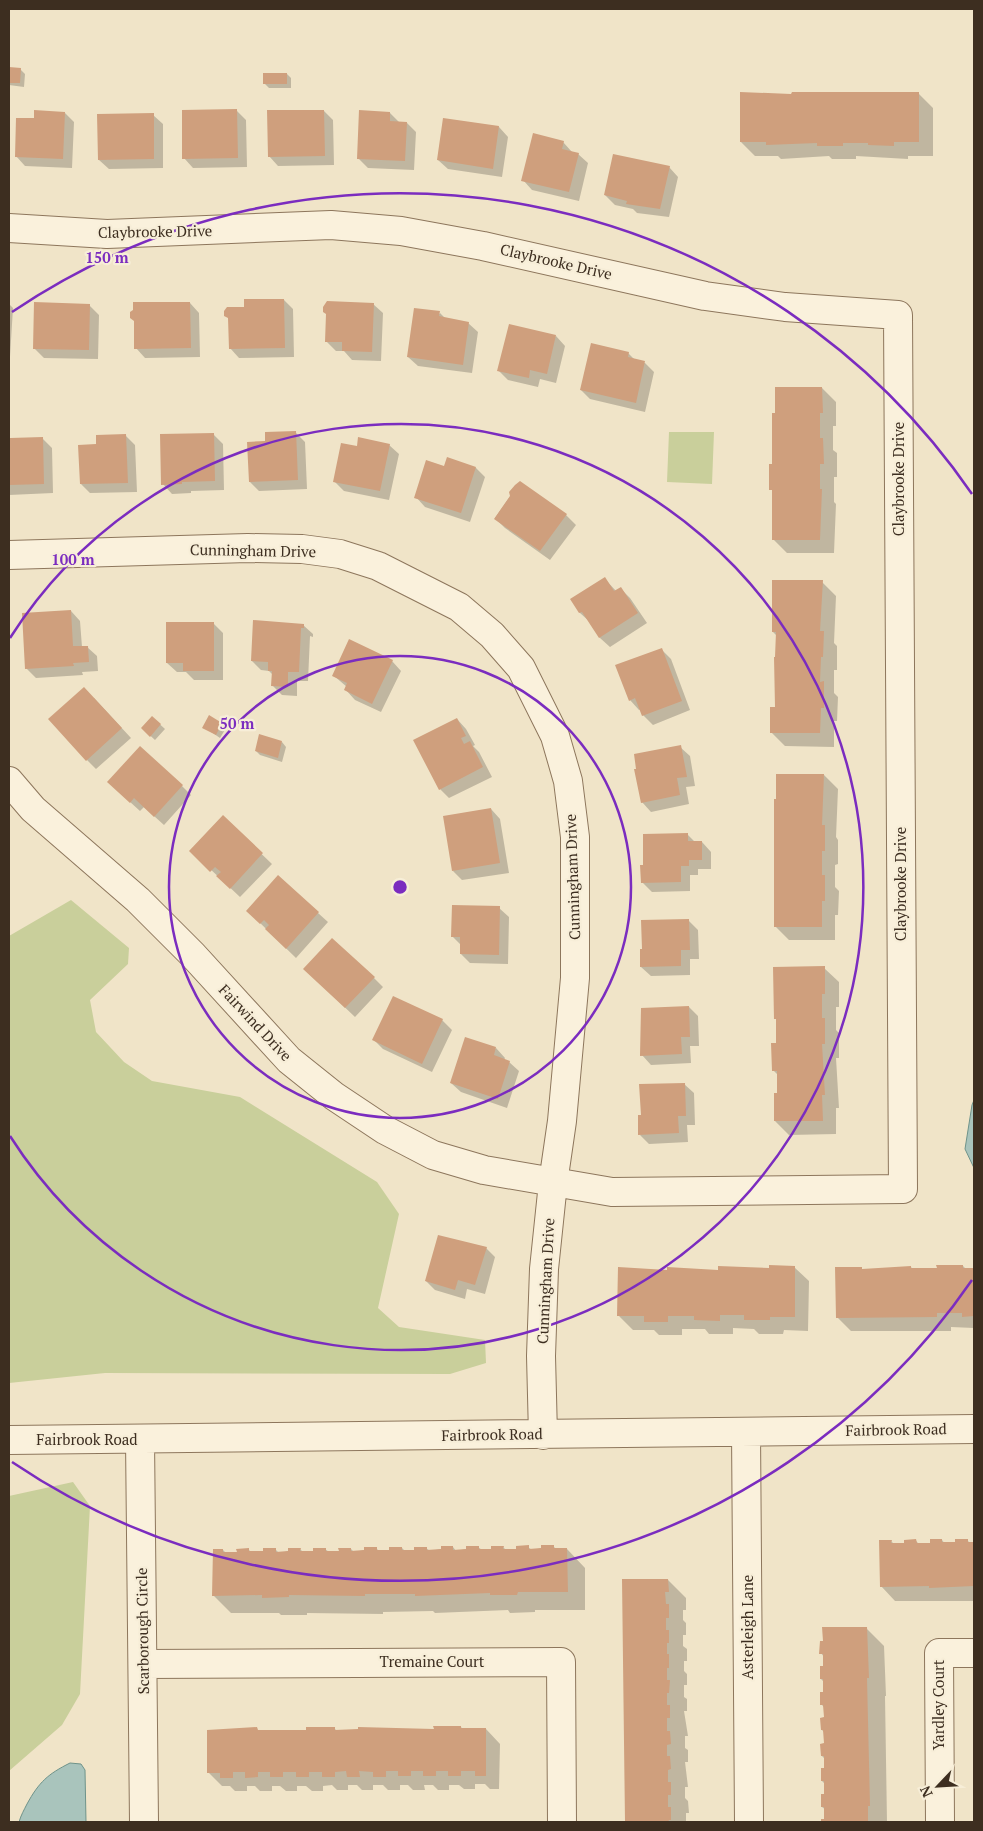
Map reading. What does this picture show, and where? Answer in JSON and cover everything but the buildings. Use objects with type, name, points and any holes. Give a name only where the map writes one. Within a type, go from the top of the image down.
[{"type":"street","name":"Claybrooke Drive","points":[[9,228],[107,234],[331,225],[401,231],[483,246],[705,296],[785,307],[898,316],[903,1189],[612,1192],[553,1183]]},
{"type":"street","name":"Cunningham Drive","points":[[9,555],[248,548],[302,548],[340,554],[378,566],[459,607],[492,635],[521,668],[555,736],[568,781],[575,837],[575,978],[564,1112],[553,1183],[544,1269],[541,1356],[543,1435]]},
{"type":"street","name":"Fairwind Drive","points":[[9,781],[33,809],[138,900],[193,955],[289,1060],[334,1096],[385,1130],[433,1155],[484,1170],[553,1183]]},
{"type":"street","name":"Fairbrook Road","points":[[9,1440],[974,1429]]},
{"type":"street","name":"Asterleigh Lane","points":[[746,1432],[749,1822]]},
{"type":"street","name":"Scarborough Circle","points":[[140,1439],[144,1664],[144,1822]]},
{"type":"street","name":"Yardley Court","points":[[940,1822],[939,1653],[974,1653]]},
{"type":"street","name":"Tremaine Court","points":[[144,1664],[561,1662],[562,1822]]},
{"type":"green space","points":[[669,432],[714,432],[712,484],[667,482]]},
{"type":"green space","points":[[71,900],[129,948],[128,964],[90,1000],[96,1032],[124,1062],[152,1081],[240,1097],[377,1182],[399,1214],[378,1308],[399,1327],[485,1340],[486,1363],[450,1374],[105,1373],[9,1383],[9,936]]},
{"type":"green space","points":[[73,1482],[90,1506],[80,1694],[62,1725],[9,1771],[9,1496]]},
{"type":"water","points":[[974,1100],[974,1168],[965,1149]]},
{"type":"water","points":[[70,1763],[81,1764],[85,1770],[86,1822],[19,1822],[27,1804],[40,1784],[50,1775]]}]
